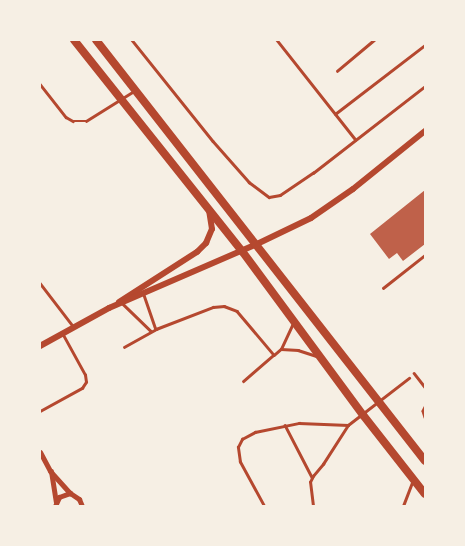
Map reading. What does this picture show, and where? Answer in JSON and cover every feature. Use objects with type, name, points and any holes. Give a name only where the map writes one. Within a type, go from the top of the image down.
[{"type":"main road","points":[[74,40],[242,251],[363,415],[425,494]]},
{"type":"main road","points":[[96,40],[258,244],[425,461]]},
{"type":"street","points":[[109,308],[123,304],[144,293],[258,244],[311,218],[353,189],[425,131]]},
{"type":"street","points":[[40,346],[109,308],[197,252],[206,243],[212,228],[209,209]]},
{"type":"street","points":[[40,452],[50,471],[70,493],[79,498],[82,506]]},
{"type":"street","points":[[50,471],[56,504]]},
{"type":"street","points":[[56,504],[63,495],[70,493]]},
{"type":"lane","points":[[132,40],[213,141],[250,182],[269,197],[280,195],[356,140],[425,86]]},
{"type":"lane","points":[[276,40],[356,140]]},
{"type":"lane","points":[[337,71],[374,40]]},
{"type":"lane","points":[[334,114],[425,45]]},
{"type":"lane","points":[[40,84],[66,117],[73,121],[86,121],[122,101],[136,90]]},
{"type":"lane","points":[[383,288],[425,255]]},
{"type":"lane","points":[[40,284],[74,328]]},
{"type":"lane","points":[[144,293],[156,329]]},
{"type":"lane","points":[[123,304],[151,331]]},
{"type":"lane","points":[[124,347],[151,331],[213,307],[224,306],[237,311],[274,356]]},
{"type":"lane","points":[[244,381],[281,349],[294,321]]},
{"type":"lane","points":[[40,411],[82,388],[86,382],[85,375],[63,334]]},
{"type":"lane","points":[[281,349],[298,350],[321,358]]},
{"type":"lane","points":[[414,373],[425,387]]},
{"type":"lane","points":[[313,506],[310,482],[312,477],[348,424],[363,415],[409,378]]},
{"type":"lane","points":[[425,407],[423,411],[425,417]]},
{"type":"lane","points":[[264,506],[240,462],[238,447],[242,439],[255,432],[299,423],[348,424]]},
{"type":"lane","points":[[285,425],[312,477]]},
{"type":"lane","points":[[403,506],[413,479]]},
{"type":"building","points":[[425,190],[425,244],[403,261],[397,253],[389,259],[370,234]]}]
